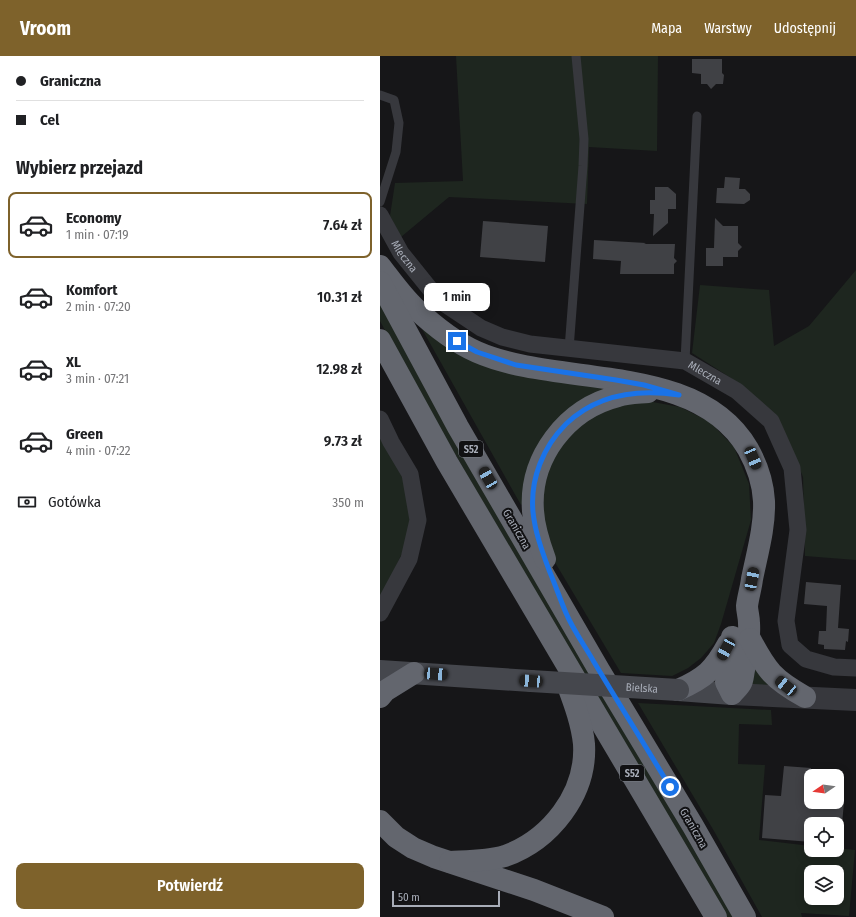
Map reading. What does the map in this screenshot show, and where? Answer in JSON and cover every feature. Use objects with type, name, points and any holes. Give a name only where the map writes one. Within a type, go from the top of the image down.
[{"type":"highway","points":[[380,266],[414,307],[457,341],[477,352],[516,365],[644,385],[691,399],[716,413],[725,420],[744,442],[758,469],[764,501],[747,607],[749,620],[741,638],[713,668],[696,682],[678,690]]},
{"type":"highway","name":"Graniczna","points":[[380,282],[458,427],[566,614],[693,826],[745,917]]},
{"type":"highway","name":"S52","points":[[380,340],[447,462],[716,917]]},
{"type":"highway","points":[[566,614],[535,529],[533,511],[535,480],[539,466],[546,451],[554,438],[574,417],[586,409],[603,401],[618,395],[638,393],[659,392],[679,395]]},
{"type":"highway","points":[[450,862],[482,860],[504,856],[521,848],[542,835],[554,823],[569,804],[577,788],[582,767],[584,745],[581,724],[575,704],[546,631]]},
{"type":"highway","points":[[732,694],[741,683],[741,638]]},
{"type":"highway","points":[[741,638],[773,676],[786,686],[805,697]]},
{"type":"highway","points":[[380,697],[385,692],[414,673]]},
{"type":"highway","points":[[380,820],[396,837],[413,848],[534,890],[603,917]]},
{"type":"main road","name":"Bielska","points":[[380,671],[732,694]]},
{"type":"street","name":"Mleczna","points":[[380,215],[401,253],[414,271],[445,304],[481,328],[502,337],[530,344],[685,362],[737,391],[771,421],[792,468],[798,530],[786,621],[790,645],[806,659],[834,667],[856,668]]},
{"type":"street","points":[[380,419],[391,442],[410,474],[418,520],[409,559],[380,613]]},
{"type":"street","name":"Bielska","points":[[732,694],[856,700]]},
{"type":"lane","points":[[569,349],[584,139],[576,56]]},
{"type":"lane","points":[[380,95],[394,100],[399,123],[396,152],[380,202]]},
{"type":"lane","points":[[685,362],[697,116]]},
{"type":"shaded area","points":[[456,56],[658,56],[657,151],[589,147],[587,204],[449,197],[401,237],[390,216],[395,183],[463,181]]},
{"type":"shaded area","points":[[856,270],[856,560],[805,556],[803,477],[778,417],[734,380],[692,353],[700,285],[769,290],[774,346],[809,326]]},
{"type":"shaded area","points":[[380,304],[734,917],[726,917],[411,379],[380,321]]},
{"type":"shaded area","points":[[422,329],[615,387],[598,394],[523,504],[521,505]]},
{"type":"shaded area","points":[[647,401],[680,407],[710,422],[734,447],[749,484],[751,520],[721,624],[714,643],[701,658],[688,668],[672,676],[621,673],[553,559],[543,521],[544,481],[554,454],[573,430],[592,416],[620,405]]},
{"type":"shaded area","points":[[380,429],[404,481],[410,520],[407,543],[380,600]]},
{"type":"shaded area","points":[[752,661],[771,685],[749,685]]},
{"type":"shaded area","points":[[638,703],[771,710],[772,725],[739,724],[738,764],[765,765],[759,840],[804,845],[804,857],[844,857],[844,849],[855,850],[849,916],[801,913],[802,917],[762,917],[714,831]]},
{"type":"building","points":[[692,59],[722,59],[722,73],[724,75],[723,84],[716,84],[711,89],[707,84],[701,84],[701,74],[692,73]]},
{"type":"building","points":[[725,177],[740,178],[739,189],[745,189],[750,194],[750,200],[744,204],[716,203],[717,188],[724,188]]},
{"type":"building","points":[[655,187],[668,187],[676,194],[676,209],[668,209],[668,223],[653,236],[654,214],[650,214],[650,200],[655,200]]},
{"type":"building","points":[[715,218],[723,226],[738,226],[738,243],[742,247],[738,251],[738,257],[723,257],[723,266],[706,266],[706,248],[714,248]]},
{"type":"building","points":[[483,221],[548,226],[545,262],[480,257]]},
{"type":"building","points":[[594,240],[646,243],[644,244],[675,244],[674,258],[677,261],[674,264],[674,274],[620,274],[621,261],[593,259]]},
{"type":"building","points":[[806,582],[841,585],[838,628],[849,629],[848,642],[846,641],[845,650],[824,649],[824,645],[818,644],[819,631],[826,631],[827,606],[804,604]]},
{"type":"building","points":[[784,766],[811,768],[804,769],[804,809],[843,809],[843,817],[804,817],[804,841],[762,838],[765,795],[781,796]]},
{"type":"route","points":[[457,341],[477,352],[516,365],[644,385],[679,395],[659,392],[618,395],[586,409],[574,417],[554,438],[546,451],[539,466],[533,496],[535,529],[566,614],[670,787]]}]
